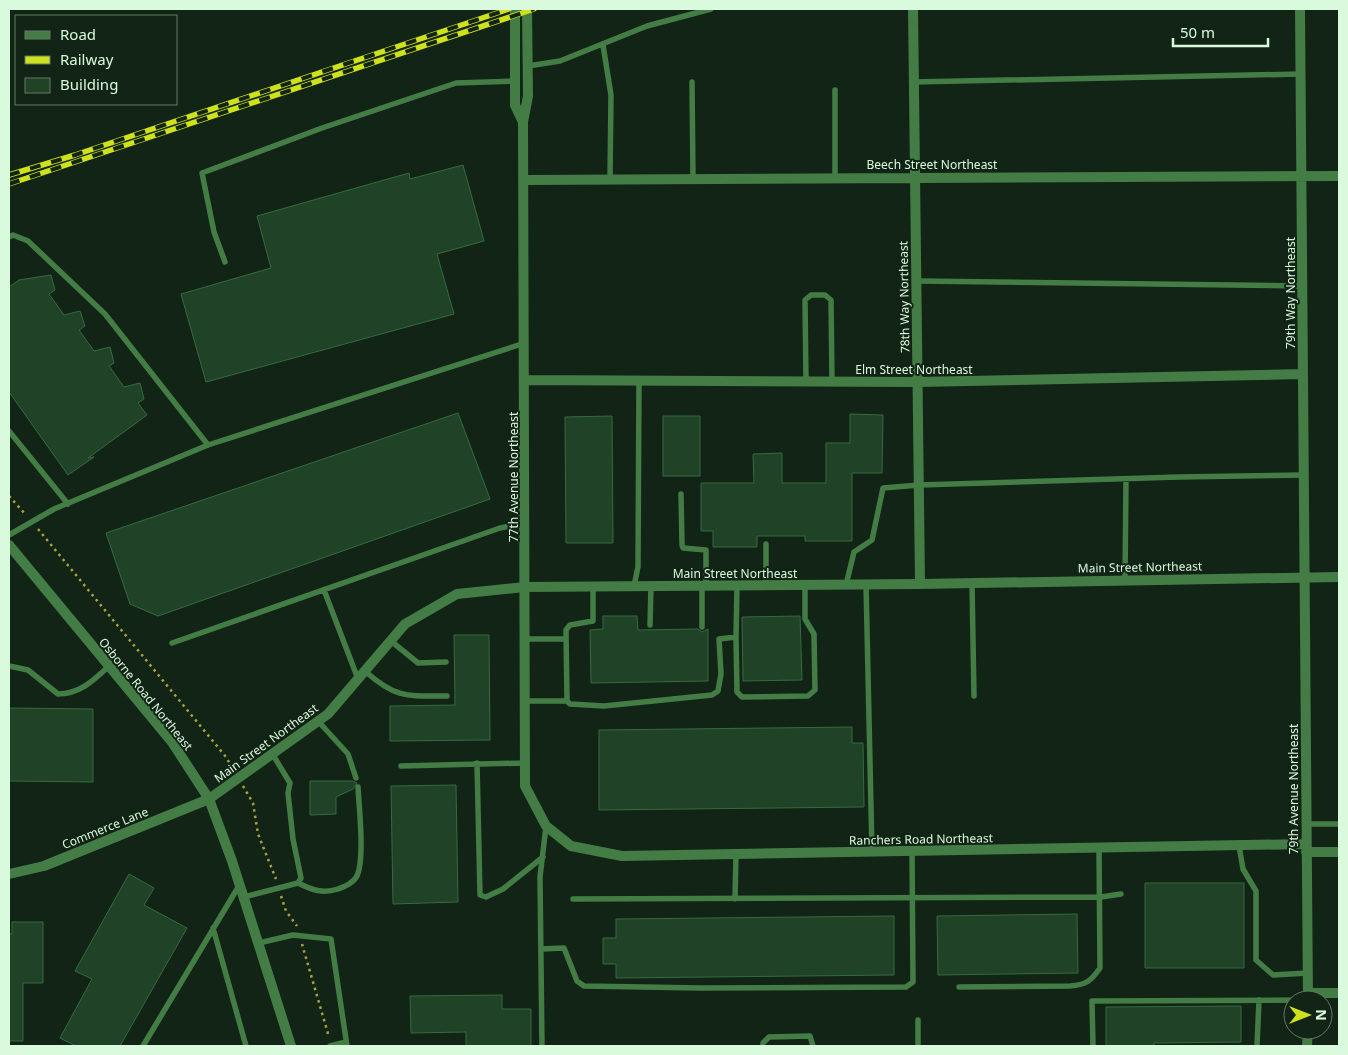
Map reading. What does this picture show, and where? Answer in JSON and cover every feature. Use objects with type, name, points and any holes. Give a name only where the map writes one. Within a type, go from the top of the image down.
[{"type":"street","name":"77th Avenue Northeast","points":[[515,9],[515,105],[523,122]]},
{"type":"street","name":"77th Avenue Northeast","points":[[527,9],[528,96],[523,122],[525,180],[525,786],[546,826]]},
{"type":"street","name":"78th Way Northeast","points":[[913,9],[920,584]]},
{"type":"street","name":"79th Way Northeast","points":[[1300,9],[1302,374],[1306,577]]},
{"type":"street","name":"Beech Street Northeast","points":[[525,180],[915,176],[1154,178],[1339,176]]},
{"type":"street","name":"Elm Street Northeast","points":[[525,380],[917,382],[1302,374]]},
{"type":"street","name":"Osborne Road Northeast","points":[[9,544],[172,742],[209,799],[240,884],[291,1046]]},
{"type":"street","name":"79th Avenue Northeast","points":[[1306,577],[1306,848],[1309,990]]},
{"type":"street","name":"Main Street Northeast","points":[[209,799],[328,714],[405,624],[457,594],[525,587],[846,585],[1339,577]]},
{"type":"street","name":"Commerce Lane","points":[[9,874],[44,866],[209,799]]},
{"type":"street","name":"Ranchers Road Northeast","points":[[546,826],[571,846],[622,856],[1239,846],[1306,848],[1339,852]]},
{"type":"lane","points":[[528,66],[560,61],[647,26],[711,9]]},
{"type":"lane","points":[[603,45],[611,94],[610,179]]},
{"type":"lane","points":[[913,82],[1301,74]]},
{"type":"lane","points":[[225,262],[214,232],[202,173],[322,128],[439,91],[456,83],[515,81]]},
{"type":"lane","points":[[692,82],[693,178]]},
{"type":"lane","points":[[835,90],[835,177]]},
{"type":"lane","points":[[9,237],[13,235],[28,241],[104,314],[208,445]]},
{"type":"lane","points":[[916,282],[1302,286]]},
{"type":"lane","points":[[806,382],[805,300],[812,295],[825,295],[831,300],[832,382]]},
{"type":"lane","points":[[9,535],[54,509],[208,445],[525,343]]},
{"type":"lane","points":[[634,586],[638,567],[639,382]]},
{"type":"lane","points":[[9,431],[68,504]]},
{"type":"lane","points":[[846,585],[854,552],[872,540],[883,488],[919,484],[1304,475]]},
{"type":"lane","points":[[1125,580],[1126,479]]},
{"type":"lane","points":[[681,494],[683,548],[706,550],[702,627]]},
{"type":"lane","points":[[172,643],[500,528],[525,523]]},
{"type":"lane","points":[[766,544],[766,585]]},
{"type":"lane","points":[[972,583],[974,696]]},
{"type":"lane","points":[[866,584],[872,852]]},
{"type":"lane","points":[[737,585],[737,692],[742,697],[808,696],[815,690],[814,634],[806,619],[805,585]]},
{"type":"lane","points":[[650,625],[651,586]]},
{"type":"lane","points":[[567,701],[566,630],[570,625],[593,621],[593,587]]},
{"type":"lane","points":[[324,590],[362,675],[378,682],[396,694],[447,696]]},
{"type":"lane","points":[[525,701],[567,701],[570,704],[604,706],[712,695],[718,691],[721,674],[720,639],[736,637]]},
{"type":"lane","points":[[525,639],[566,640]]},
{"type":"lane","points":[[391,641],[418,663],[446,662]]},
{"type":"lane","points":[[9,666],[28,670],[58,694],[65,694],[87,687],[109,666]]},
{"type":"lane","points":[[318,722],[348,754],[356,778]]},
{"type":"lane","points":[[273,755],[290,783],[288,793],[293,839],[301,878],[298,883]]},
{"type":"lane","points":[[477,763],[480,895],[486,897],[503,889],[543,858]]},
{"type":"lane","points":[[401,766],[525,763]]},
{"type":"lane","points":[[244,897],[298,883],[314,891],[332,891],[345,887],[356,877],[360,861],[358,787]]},
{"type":"lane","points":[[1306,824],[1339,824]]},
{"type":"lane","points":[[542,1046],[540,878],[546,826]]},
{"type":"lane","points":[[1239,846],[1243,869],[1256,891],[1256,960],[1273,975],[1308,973]]},
{"type":"lane","points":[[959,987],[1086,984],[1093,978],[1100,968],[1100,848]]},
{"type":"lane","points":[[541,949],[564,948],[577,981],[584,986],[690,988],[906,987],[912,982],[912,851]]},
{"type":"lane","points":[[735,899],[736,854]]},
{"type":"lane","points":[[143,1046],[240,884]]},
{"type":"lane","points":[[573,899],[912,898],[1100,896],[1121,894]]},
{"type":"lane","points":[[213,928],[246,1046]]},
{"type":"lane","points":[[258,944],[293,935],[331,938],[346,1044],[330,1046]]},
{"type":"lane","points":[[1093,1046],[1092,1001],[1283,999]]},
{"type":"lane","points":[[1257,1046],[1259,1000]]},
{"type":"lane","points":[[918,1020],[918,1046]]},
{"type":"lane","points":[[763,1046],[763,1043],[769,1037],[810,1036],[813,1046]]},
{"type":"building","points":[[463,165],[484,241],[437,254],[454,314],[206,382],[181,294],[271,268],[257,216],[409,173],[410,179]]},
{"type":"building","points":[[51,275],[55,290],[49,294],[64,315],[80,311],[85,326],[79,330],[94,351],[110,347],[114,363],[109,366],[124,387],[140,383],[144,399],[138,403],[147,415],[68,475],[9,392],[9,287],[19,280]]},
{"type":"building","points":[[458,413],[490,499],[158,616],[130,604],[106,533]]},
{"type":"building","points":[[850,414],[883,415],[882,473],[852,473],[852,541],[805,541],[805,536],[757,536],[757,547],[713,547],[713,531],[701,531],[701,483],[754,483],[753,454],[782,453],[782,483],[826,483],[826,443],[850,443]]},
{"type":"building","points":[[612,416],[613,543],[566,543],[565,417]]},
{"type":"building","points":[[663,416],[700,416],[700,476],[663,476]]},
{"type":"building","points":[[603,616],[637,616],[638,630],[698,629],[702,632],[708,629],[708,681],[591,683],[590,630],[603,629]]},
{"type":"building","points":[[800,616],[802,680],[743,681],[742,617]]},
{"type":"building","points":[[454,635],[489,635],[490,740],[390,741],[390,706],[455,705]]},
{"type":"building","points":[[9,708],[93,709],[93,782],[9,781]]},
{"type":"building","points":[[852,727],[852,743],[863,743],[864,807],[599,810],[599,730]]},
{"type":"building","points":[[310,781],[352,781],[357,783],[353,789],[336,797],[336,814],[310,815]]},
{"type":"building","points":[[456,785],[458,902],[393,904],[391,786]]},
{"type":"building","points":[[129,874],[154,888],[144,905],[187,928],[120,1046],[76,1046],[60,1038],[92,979],[75,971]]},
{"type":"building","points":[[1145,883],[1244,883],[1244,968],[1145,968]]},
{"type":"building","points":[[1077,914],[1078,973],[938,975],[937,916]]},
{"type":"building","points":[[894,916],[894,975],[616,978],[616,964],[603,964],[603,938],[616,938],[616,919]]},
{"type":"building","points":[[12,922],[43,922],[43,983],[23,983],[23,1041],[9,1041],[9,934],[12,934]]},
{"type":"building","points":[[502,995],[502,1009],[531,1009],[531,1046],[466,1046],[466,1032],[411,1033],[410,996]]},
{"type":"building","points":[[1241,1006],[1241,1042],[1154,1043],[1154,1046],[1106,1046],[1106,1007]]},
{"type":"railway","points":[[9,175],[75,155],[509,9]]},
{"type":"railway","points":[[9,184],[534,9]]}]
